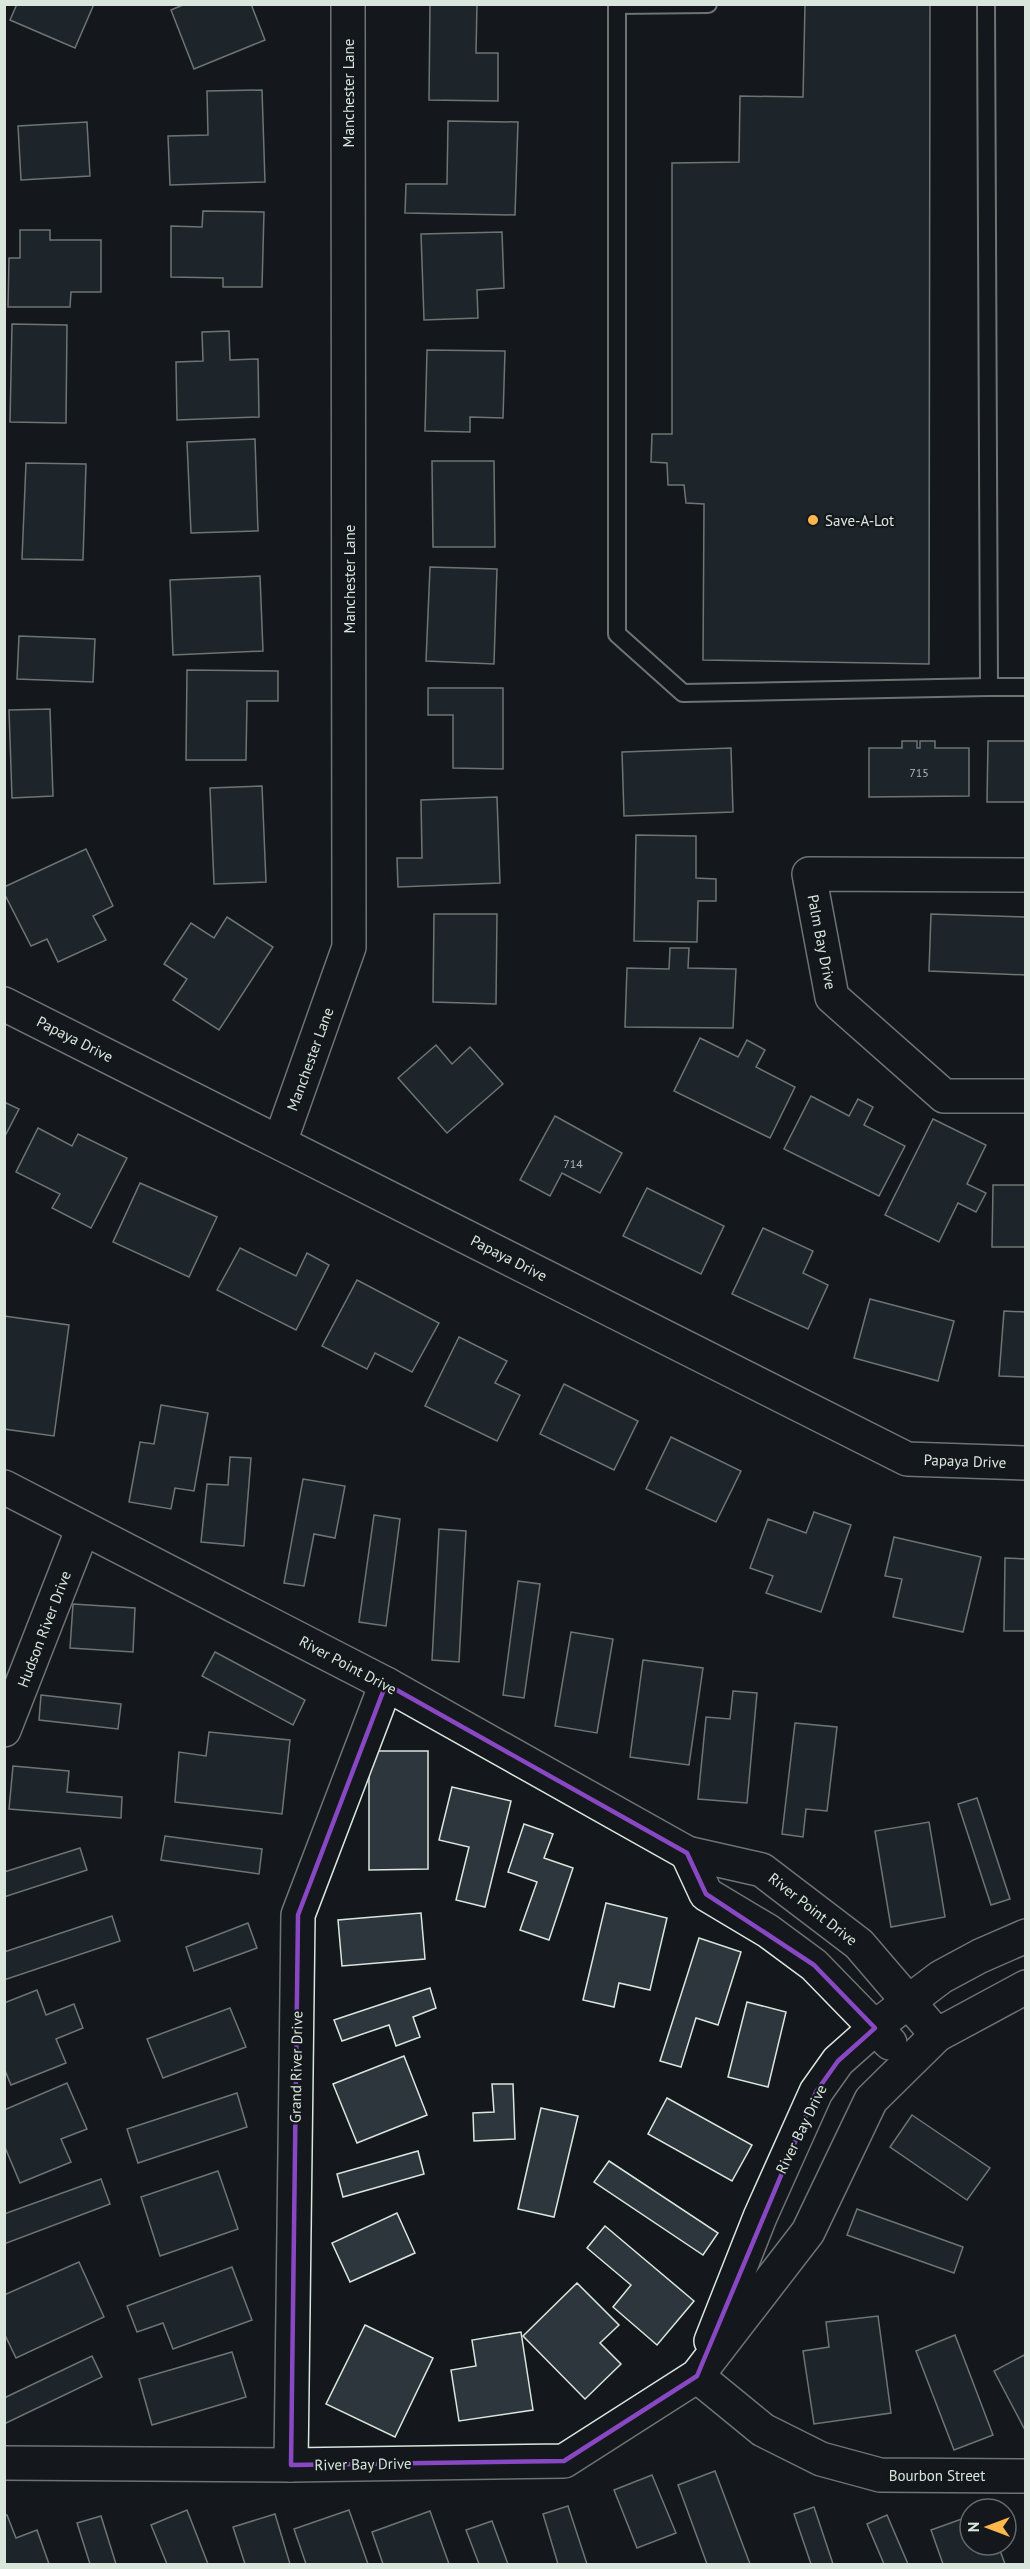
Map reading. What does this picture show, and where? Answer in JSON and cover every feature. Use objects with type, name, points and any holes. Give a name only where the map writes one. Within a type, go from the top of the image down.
[{"type":"street","name":"Manchester Lane","points":[[280,1142],[349,947],[348,4]]},
{"type":"street","name":"Palm Bay Drive","points":[[1026,875],[809,874],[832,997],[944,1096],[1026,1096]]},
{"type":"street","name":"Papaya Drive","points":[[4,1004],[907,1459],[1026,1463]]},
{"type":"street","name":"River Point Drive","points":[[4,1487],[386,1684],[687,1853],[762,1870],[860,1944],[937,2035]]},
{"type":"street","name":"Hudson River Drive","points":[[4,1730],[83,1528]]},
{"type":"street","name":"Grand River Drive","points":[[291,2465],[298,1915],[386,1684]]},
{"type":"street","points":[[687,1853],[705,1894],[768,1932],[814,1965],[909,2062]]},
{"type":"street","name":"River Bay Drive","points":[[697,2376],[760,2217],[816,2092],[838,2061],[875,2028],[941,1977],[980,1956],[1026,1936]]},
{"type":"street","name":"River Bay Drive","points":[[4,2463],[291,2465],[564,2461],[697,2376],[808,2232],[871,2100],[937,2035],[1026,1987]]},
{"type":"street","name":"Bourbon Street","points":[[697,2376],[764,2430],[821,2459],[880,2475],[1026,2476]]},
{"type":"lane","points":[[708,4],[617,5],[617,634],[683,693],[1026,687]]},
{"type":"lane","points":[[986,4],[989,687]]},
{"type":"highlighted area","points":[[386,1684],[687,1853],[706,1894],[814,1965],[875,2028],[838,2061],[816,2092],[697,2376],[564,2461],[291,2465],[298,1915]]},
{"type":"building","points":[[17,4],[94,4],[75,48],[10,20]]},
{"type":"building","points":[[185,4],[251,4],[265,40],[194,69],[171,10]]},
{"type":"building","points":[[430,4],[477,4],[476,53],[498,53],[498,101],[429,100]]},
{"type":"building","points":[[805,4],[930,4],[929,664],[703,660],[704,504],[686,503],[684,485],[668,485],[667,463],[651,462],[652,434],[672,434],[672,163],[739,162],[740,96],[803,97]]},
{"type":"building","points":[[262,90],[265,182],[170,185],[168,136],[208,135],[207,91]]},
{"type":"building","points":[[448,121],[518,122],[515,215],[405,213],[406,184],[447,184]]},
{"type":"building","points":[[87,122],[90,176],[21,180],[18,126]]},
{"type":"building","points":[[203,211],[264,212],[262,287],[223,287],[223,278],[171,277],[171,226],[202,227]]},
{"type":"building","points":[[20,230],[50,230],[50,240],[101,240],[101,292],[71,292],[70,307],[8,307],[9,258],[20,258]]},
{"type":"building","points":[[502,232],[504,288],[477,290],[478,318],[424,320],[421,234]]},
{"type":"building","points":[[12,324],[67,325],[66,423],[10,422]]},
{"type":"building","points":[[229,331],[230,360],[258,359],[259,417],[177,420],[176,362],[203,361],[202,332]]},
{"type":"building","points":[[427,350],[505,351],[503,418],[470,417],[470,432],[425,431]]},
{"type":"building","points":[[255,439],[258,531],[191,533],[187,442]]},
{"type":"building","points":[[432,461],[494,461],[495,547],[433,547]]},
{"type":"building","points":[[26,463],[86,464],[83,560],[22,559]]},
{"type":"building","points":[[430,567],[497,569],[494,664],[426,661]]},
{"type":"building","points":[[260,576],[263,651],[173,655],[170,580]]},
{"type":"building","points":[[19,636],[95,639],[93,682],[17,679]]},
{"type":"building","points":[[187,670],[278,671],[278,701],[247,701],[246,760],[186,760]]},
{"type":"building","points":[[428,688],[503,688],[503,769],[453,768],[453,715],[428,715]]},
{"type":"building","points":[[50,709],[53,796],[12,798],[9,710]]},
{"type":"building","points":[[902,741],[917,741],[917,748],[920,748],[920,741],[935,741],[935,748],[969,748],[969,796],[869,797],[869,748],[902,748]]},
{"type":"building","points":[[988,741],[1026,741],[1026,802],[987,802]]},
{"type":"building","points":[[731,748],[733,812],[624,816],[622,752]]},
{"type":"building","points":[[262,786],[266,882],[214,884],[210,788]]},
{"type":"building","points":[[497,797],[500,883],[398,887],[397,858],[422,858],[421,800]]},
{"type":"building","points":[[636,835],[696,836],[696,878],[716,879],[716,901],[698,901],[697,942],[634,941]]},
{"type":"building","points":[[86,849],[113,906],[93,916],[106,940],[58,962],[47,939],[31,946],[4,893],[4,887]]},
{"type":"building","points":[[434,914],[497,914],[496,1004],[433,1002]]},
{"type":"building","points":[[931,914],[1026,917],[1026,975],[929,971]]},
{"type":"building","points":[[227,917],[273,947],[219,1030],[173,1000],[187,979],[164,964],[191,923],[214,938]]},
{"type":"building","points":[[670,948],[689,948],[688,968],[736,969],[733,1028],[625,1027],[627,968],[669,969]]},
{"type":"building","points":[[700,1038],[738,1057],[747,1040],[765,1050],[756,1067],[795,1087],[770,1138],[674,1091]]},
{"type":"building","points":[[436,1045],[452,1064],[470,1047],[503,1084],[447,1133],[398,1078]]},
{"type":"building","points":[[811,1096],[849,1116],[858,1099],[873,1107],[864,1125],[905,1146],[879,1196],[784,1149]]},
{"type":"building","points":[[4,1102],[19,1109],[4,1138]]},
{"type":"building","points":[[555,1116],[622,1153],[600,1193],[562,1173],[550,1196],[520,1180]]},
{"type":"building","points":[[933,1119],[986,1145],[967,1184],[986,1193],[976,1212],[958,1203],[939,1242],[885,1215]]},
{"type":"building","points":[[38,1128],[72,1146],[78,1134],[127,1158],[91,1228],[52,1208],[60,1194],[16,1172]]},
{"type":"building","points":[[140,1183],[217,1217],[189,1277],[113,1242]]},
{"type":"building","points":[[993,1185],[1026,1185],[1026,1247],[992,1247]]},
{"type":"building","points":[[647,1188],[724,1226],[701,1274],[623,1236]]},
{"type":"building","points":[[763,1228],[813,1251],[803,1273],[828,1285],[808,1329],[732,1294]]},
{"type":"building","points":[[240,1248],[296,1276],[307,1253],[329,1265],[296,1330],[217,1290]]},
{"type":"building","points":[[357,1280],[439,1323],[412,1372],[375,1353],[367,1369],[322,1346]]},
{"type":"building","points":[[870,1299],[954,1321],[938,1381],[854,1358]]},
{"type":"building","points":[[1004,1311],[1026,1312],[1026,1377],[999,1376]]},
{"type":"building","points":[[4,1316],[69,1325],[54,1436],[4,1429]]},
{"type":"building","points":[[459,1337],[507,1361],[495,1383],[520,1395],[497,1441],[425,1406]]},
{"type":"building","points":[[564,1384],[638,1421],[614,1470],[540,1434]]},
{"type":"building","points":[[161,1405],[208,1413],[194,1491],[175,1488],[171,1509],[129,1502],[140,1442],[154,1444]]},
{"type":"building","points":[[671,1437],[741,1471],[716,1522],[646,1489]]},
{"type":"building","points":[[230,1457],[251,1458],[244,1546],[201,1542],[207,1484],[228,1485]]},
{"type":"building","points":[[303,1479],[345,1486],[335,1538],[314,1534],[304,1586],[284,1583]]},
{"type":"building","points":[[814,1512],[851,1525],[821,1612],[766,1593],[773,1576],[750,1568],[768,1519],[806,1533]]},
{"type":"building","points":[[374,1515],[400,1519],[386,1626],[359,1622]]},
{"type":"building","points":[[439,1529],[466,1531],[459,1662],[432,1660]]},
{"type":"building","points":[[894,1537],[981,1557],[963,1632],[893,1617],[902,1579],[885,1576]]},
{"type":"building","points":[[1005,1558],[1026,1559],[1026,1631],[1004,1631]]},
{"type":"building","points":[[518,1581],[540,1584],[524,1698],[503,1695]]},
{"type":"building","points":[[73,1604],[135,1608],[133,1652],[70,1648]]},
{"type":"building","points":[[571,1632],[613,1639],[597,1733],[555,1726]]},
{"type":"building","points":[[215,1652],[305,1700],[293,1725],[202,1676]]},
{"type":"building","points":[[643,1660],[703,1668],[689,1765],[630,1757]]},
{"type":"building","points":[[733,1691],[757,1693],[747,1803],[698,1799],[706,1717],[730,1719]]},
{"type":"building","points":[[41,1695],[121,1704],[118,1729],[39,1720]]},
{"type":"building","points":[[795,1723],[837,1727],[827,1811],[806,1809],[803,1837],[782,1834]]},
{"type":"building","points":[[209,1732],[290,1740],[282,1814],[175,1802],[179,1752],[206,1756]]},
{"type":"building","points":[[369,1751],[428,1751],[428,1869],[369,1870]]},
{"type":"building","points":[[13,1766],[69,1771],[67,1792],[122,1797],[121,1818],[9,1809]]},
{"type":"building","points":[[452,1787],[511,1801],[485,1907],[456,1900],[469,1847],[439,1840]]},
{"type":"building","points":[[977,1798],[1010,1899],[991,1905],[958,1804]]},
{"type":"building","points":[[929,1822],[945,1917],[891,1927],[875,1831]]},
{"type":"building","points":[[524,1824],[553,1834],[544,1858],[573,1868],[549,1940],[520,1930],[537,1882],[508,1872]]},
{"type":"building","points":[[165,1836],[262,1849],[259,1874],[161,1860]]},
{"type":"building","points":[[80,1848],[87,1870],[4,1897],[4,1872]]},
{"type":"building","points":[[606,1903],[667,1918],[650,1990],[619,1983],[614,2007],[583,2000]]},
{"type":"building","points":[[421,1913],[425,1959],[342,1966],[338,1920]]},
{"type":"building","points":[[112,1916],[120,1941],[4,1980],[4,1952]]},
{"type":"building","points":[[248,1923],[257,1948],[194,1971],[186,1947]]},
{"type":"building","points":[[699,1938],[741,1952],[718,2025],[696,2018],[681,2067],[660,2061]]},
{"type":"building","points":[[430,1988],[436,2008],[413,2017],[420,2037],[396,2046],[389,2025],[342,2041],[334,2020]]},
{"type":"building","points":[[37,1990],[46,2015],[74,2004],[83,2028],[56,2039],[66,2063],[11,2085],[4,2068],[4,2003]]},
{"type":"building","points":[[747,2002],[786,2012],[768,2087],[728,2077]]},
{"type":"building","points":[[230,2008],[246,2047],[163,2078],[147,2039]]},
{"type":"building","points":[[404,2056],[427,2115],[357,2143],[333,2084]]},
{"type":"building","points":[[67,2083],[87,2129],[61,2139],[71,2162],[20,2183],[4,2145],[4,2110]]},
{"type":"building","points":[[492,2084],[513,2084],[515,2139],[474,2141],[473,2113],[494,2112]]},
{"type":"building","points":[[237,2093],[247,2127],[138,2163],[127,2129]]},
{"type":"building","points":[[667,2098],[752,2145],[732,2181],[648,2134]]},
{"type":"building","points":[[541,2108],[578,2116],[554,2217],[518,2209]]},
{"type":"building","points":[[912,2115],[990,2168],[967,2200],[890,2147]]},
{"type":"building","points":[[418,2151],[424,2174],[343,2197],[337,2174]]},
{"type":"building","points":[[609,2161],[718,2233],[703,2255],[594,2182]]},
{"type":"building","points":[[218,2171],[238,2229],[160,2256],[141,2197]]},
{"type":"building","points":[[101,2179],[110,2204],[4,2244],[4,2214]]},
{"type":"building","points":[[857,2209],[963,2247],[954,2273],[847,2235]]},
{"type":"building","points":[[397,2213],[415,2253],[350,2282],[332,2243]]},
{"type":"building","points":[[605,2226],[694,2301],[657,2345],[613,2307],[631,2285],[587,2248]]},
{"type":"building","points":[[79,2262],[104,2317],[16,2358],[4,2333],[4,2295]]},
{"type":"building","points":[[232,2267],[252,2320],[173,2349],[163,2323],[137,2332],[127,2306]]},
{"type":"building","points":[[577,2283],[619,2325],[600,2343],[621,2364],[585,2399],[523,2336]]},
{"type":"building","points":[[878,2316],[891,2413],[814,2424],[803,2351],[829,2347],[826,2322]]},
{"type":"building","points":[[365,2325],[433,2358],[395,2437],[326,2404]]},
{"type":"building","points":[[521,2332],[533,2410],[459,2421],[451,2370],[476,2366],[472,2340]]},
{"type":"building","points":[[955,2335],[993,2435],[954,2450],[916,2351]]},
{"type":"building","points":[[232,2352],[246,2397],[152,2425],[139,2379]]},
{"type":"building","points":[[1026,2354],[1026,2432],[994,2371]]},
{"type":"building","points":[[92,2356],[102,2377],[4,2424],[4,2398]]},
{"type":"building","points":[[715,2471],[750,2564],[707,2564],[678,2485]]},
{"type":"building","points":[[652,2475],[676,2533],[637,2548],[614,2490]]},
{"type":"building","points":[[568,2506],[587,2564],[558,2564],[543,2514]]},
{"type":"building","points":[[814,2507],[833,2564],[811,2564],[794,2514]]},
{"type":"building","points":[[187,2510],[208,2564],[167,2564],[151,2525]]},
{"type":"building","points":[[349,2510],[368,2564],[306,2564],[294,2529]]},
{"type":"building","points":[[430,2511],[449,2564],[383,2564],[372,2532]]},
{"type":"building","points":[[275,2514],[290,2564],[245,2564],[233,2527]]},
{"type":"building","points":[[7,2515],[16,2538],[37,2530],[49,2564],[4,2564],[4,2516]]},
{"type":"building","points":[[887,2515],[908,2564],[884,2564],[867,2524]]},
{"type":"building","points":[[101,2516],[116,2564],[90,2564],[77,2523]]},
{"type":"building","points":[[958,2520],[958,2557],[1002,2557],[1005,2564],[943,2564],[931,2530]]},
{"type":"building","points":[[492,2521],[508,2564],[479,2564],[466,2530]]},
{"type":"place","name":"Save-A-Lot","points":[[813,520]]}]
